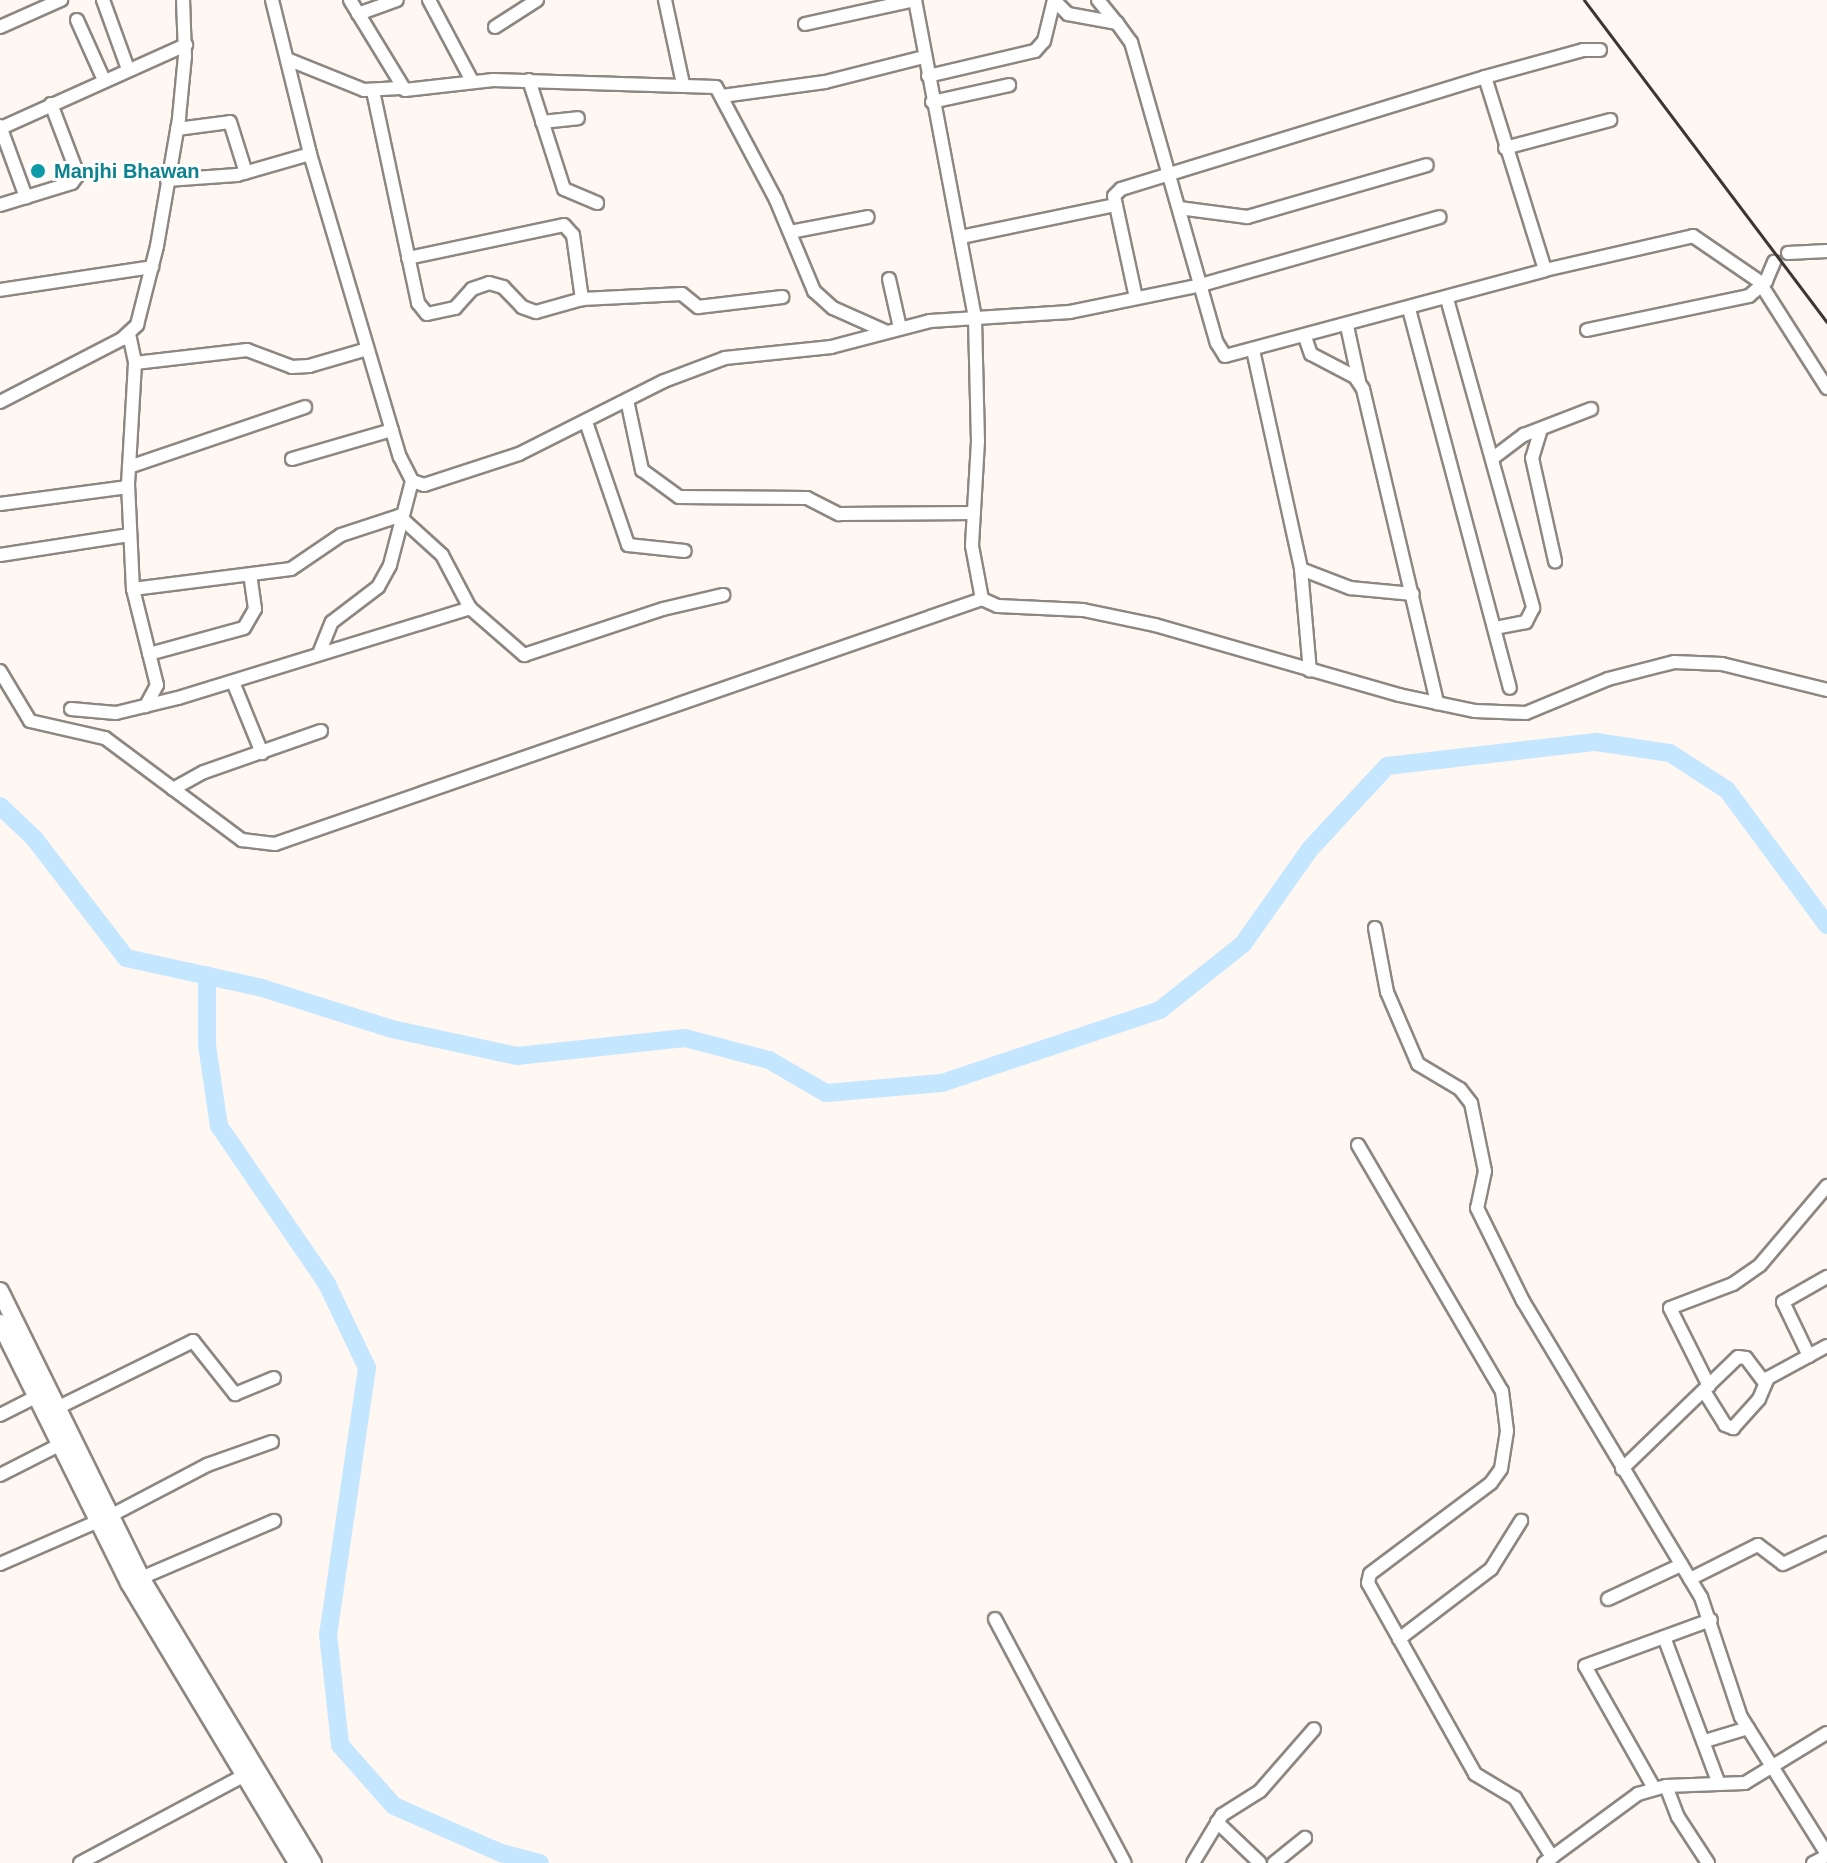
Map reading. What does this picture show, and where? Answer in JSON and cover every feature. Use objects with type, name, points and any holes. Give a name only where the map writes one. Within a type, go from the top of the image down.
[{"type":"main road","points":[[0,1291],[104,1519],[243,1776],[297,1863]]},
{"type":"main road","points":[[0,1323],[59,1445],[313,1863]]},
{"type":"street","points":[[0,27],[61,0]]},
{"type":"street","points":[[0,402],[129,334],[143,307],[177,129],[186,45],[183,0]]},
{"type":"street","points":[[272,0],[310,154],[392,430],[412,481],[399,516],[390,565],[378,587],[332,622],[320,651]]},
{"type":"street","points":[[350,0],[400,88]]},
{"type":"street","points":[[358,14],[397,0]]},
{"type":"street","points":[[429,0],[472,81]]},
{"type":"street","points":[[495,27],[537,0]]},
{"type":"street","points":[[665,0],[683,84]]},
{"type":"street","points":[[805,24],[915,0],[975,319],[974,575],[982,599]]},
{"type":"street","points":[[1054,0],[1068,14],[1117,23]]},
{"type":"street","points":[[928,76],[1035,51],[1044,41],[1054,0]]},
{"type":"street","points":[[1098,0],[1117,23],[1137,58],[1221,353],[1232,356],[1545,270],[1693,236],[1762,285],[1827,388]]},
{"type":"street","points":[[108,1],[128,69]]},
{"type":"street","points":[[77,20],[104,80]]},
{"type":"street","points":[[26,197],[0,127],[186,45]]},
{"type":"street","points":[[1136,298],[1114,196],[1121,189],[1485,77],[1583,50],[1600,50]]},
{"type":"street","points":[[722,96],[825,82],[924,57]]},
{"type":"street","points":[[287,59],[373,91],[472,81],[710,85],[722,96],[790,232],[806,278],[822,300],[894,330]]},
{"type":"street","points":[[1485,77],[1545,270]]},
{"type":"street","points":[[529,80],[564,189],[597,203]]},
{"type":"street","points":[[932,102],[1009,85]]},
{"type":"street","points":[[373,91],[418,303],[427,314],[455,308],[472,289],[489,283],[509,291],[528,312],[582,299],[682,294],[698,307],[782,297]]},
{"type":"street","points":[[0,205],[72,183],[78,175],[51,104]]},
{"type":"street","points":[[542,122],[578,118]]},
{"type":"street","points":[[1505,148],[1610,120]]},
{"type":"street","points":[[177,129],[230,122],[246,173]]},
{"type":"street","points":[[167,180],[246,173],[310,154]]},
{"type":"street","points":[[1179,208],[1247,217],[1427,165]]},
{"type":"street","points":[[961,237],[1116,205]]},
{"type":"street","points":[[790,232],[868,217]]},
{"type":"street","points":[[412,481],[435,484],[519,454],[627,400],[725,358],[831,347],[894,330],[975,319],[1070,312],[1201,285],[1440,217]]},
{"type":"street","points":[[408,258],[564,225],[573,235],[582,299]]},
{"type":"street","points":[[1788,253],[1827,251]]},
{"type":"street","points":[[1587,330],[1725,302],[1762,285],[1774,262]]},
{"type":"street","points":[[0,290],[152,267]]},
{"type":"street","points":[[889,279],[894,330]]},
{"type":"street","points":[[1447,299],[1534,614],[1526,622],[1496,628]]},
{"type":"street","points":[[1409,309],[1510,688]]},
{"type":"street","points":[[1347,326],[1437,703]]},
{"type":"street","points":[[129,334],[135,363],[128,487],[133,589],[157,685],[146,706]]},
{"type":"street","points":[[1305,337],[1311,354],[1359,381]]},
{"type":"street","points":[[135,363],[247,350],[301,367],[367,349]]},
{"type":"street","points":[[1253,350],[1301,569],[1310,671]]},
{"type":"street","points":[[627,400],[642,470],[679,497],[807,498],[839,514],[974,513]]},
{"type":"street","points":[[129,467],[305,407]]},
{"type":"street","points":[[1493,458],[1541,429],[1591,409]]},
{"type":"street","points":[[586,422],[628,545],[685,551]]},
{"type":"street","points":[[1541,429],[1532,458],[1555,561]]},
{"type":"street","points":[[292,459],[392,430]]},
{"type":"street","points":[[0,504],[128,487]]},
{"type":"street","points":[[133,589],[291,569],[341,535],[399,516]]},
{"type":"street","points":[[399,516],[442,555],[470,608],[515,650],[532,655],[640,616],[723,595]]},
{"type":"street","points":[[0,555],[129,535]]},
{"type":"street","points":[[1301,569],[1350,588],[1413,594]]},
{"type":"street","points":[[149,654],[244,628],[255,609],[250,575]]},
{"type":"street","points":[[0,671],[30,721],[42,728],[81,729],[100,736],[242,840],[275,844],[982,599],[998,606],[1083,610],[1155,625],[1310,671],[1437,703],[1526,713],[1608,679],[1687,661],[1722,664],[1827,690]]},
{"type":"street","points":[[71,709],[119,713],[233,682],[320,651],[470,608]]},
{"type":"street","points":[[233,682],[262,753]]},
{"type":"street","points":[[100,736],[119,713]]},
{"type":"street","points":[[173,789],[321,731]]},
{"type":"street","points":[[1375,928],[1387,992],[1418,1064],[1460,1089],[1471,1103],[1485,1171],[1477,1208],[1523,1301],[1690,1579],[1711,1620],[1726,1680],[1748,1728],[1827,1855],[1813,1863]]},
{"type":"street","points":[[1358,1145],[1486,1362],[1506,1406],[1503,1458],[1491,1483],[1368,1578],[1475,1774],[1515,1798],[1548,1860],[1622,1803],[1660,1787],[1745,1783],[1773,1769],[1827,1733]]},
{"type":"street","points":[[1827,1186],[1760,1265],[1733,1284],[1670,1308],[1725,1425],[1733,1428],[1759,1399],[1764,1382],[1827,1346]]},
{"type":"street","points":[[1809,1356],[1783,1302],[1827,1277]]},
{"type":"street","points":[[55,1409],[193,1341],[235,1394],[274,1378]]},
{"type":"street","points":[[1622,1469],[1742,1356],[1764,1382]]},
{"type":"street","points":[[0,1415],[35,1397]]},
{"type":"street","points":[[0,1564],[104,1519],[187,1474],[272,1442]]},
{"type":"street","points":[[0,1475],[59,1445]]},
{"type":"street","points":[[141,1578],[274,1521]]},
{"type":"street","points":[[1399,1639],[1491,1569],[1521,1521]]},
{"type":"street","points":[[1690,1579],[1758,1545],[1783,1564],[1827,1543]]},
{"type":"street","points":[[1608,1599],[1681,1565]]},
{"type":"street","points":[[995,1619],[1125,1863]]},
{"type":"street","points":[[1708,1863],[1585,1666],[1711,1620]]},
{"type":"street","points":[[1664,1637],[1719,1784]]},
{"type":"street","points":[[1705,1741],[1748,1728]]},
{"type":"street","points":[[1193,1863],[1217,1822],[1260,1791],[1314,1729]]},
{"type":"street","points":[[80,1863],[243,1776]]},
{"type":"street","points":[[1217,1822],[1260,1863]]},
{"type":"street","points":[[1274,1863],[1305,1838]]},
{"type":"waterway","points":[[0,806],[34,838],[126,958],[262,988],[392,1029],[517,1056],[685,1038],[769,1060],[826,1093],[942,1083],[1160,1010],[1243,944],[1310,849],[1387,766],[1596,742],[1670,753],[1727,790],[1827,925]]},
{"type":"waterway","points":[[207,975],[207,1045],[219,1126],[327,1284],[367,1368],[328,1634],[340,1745],[394,1806],[501,1853],[540,1863]]},
{"type":"railway","points":[[1584,0],[1827,322]]},
{"type":"place","name":"Manjhi Bhawan","points":[[38,171]]}]
